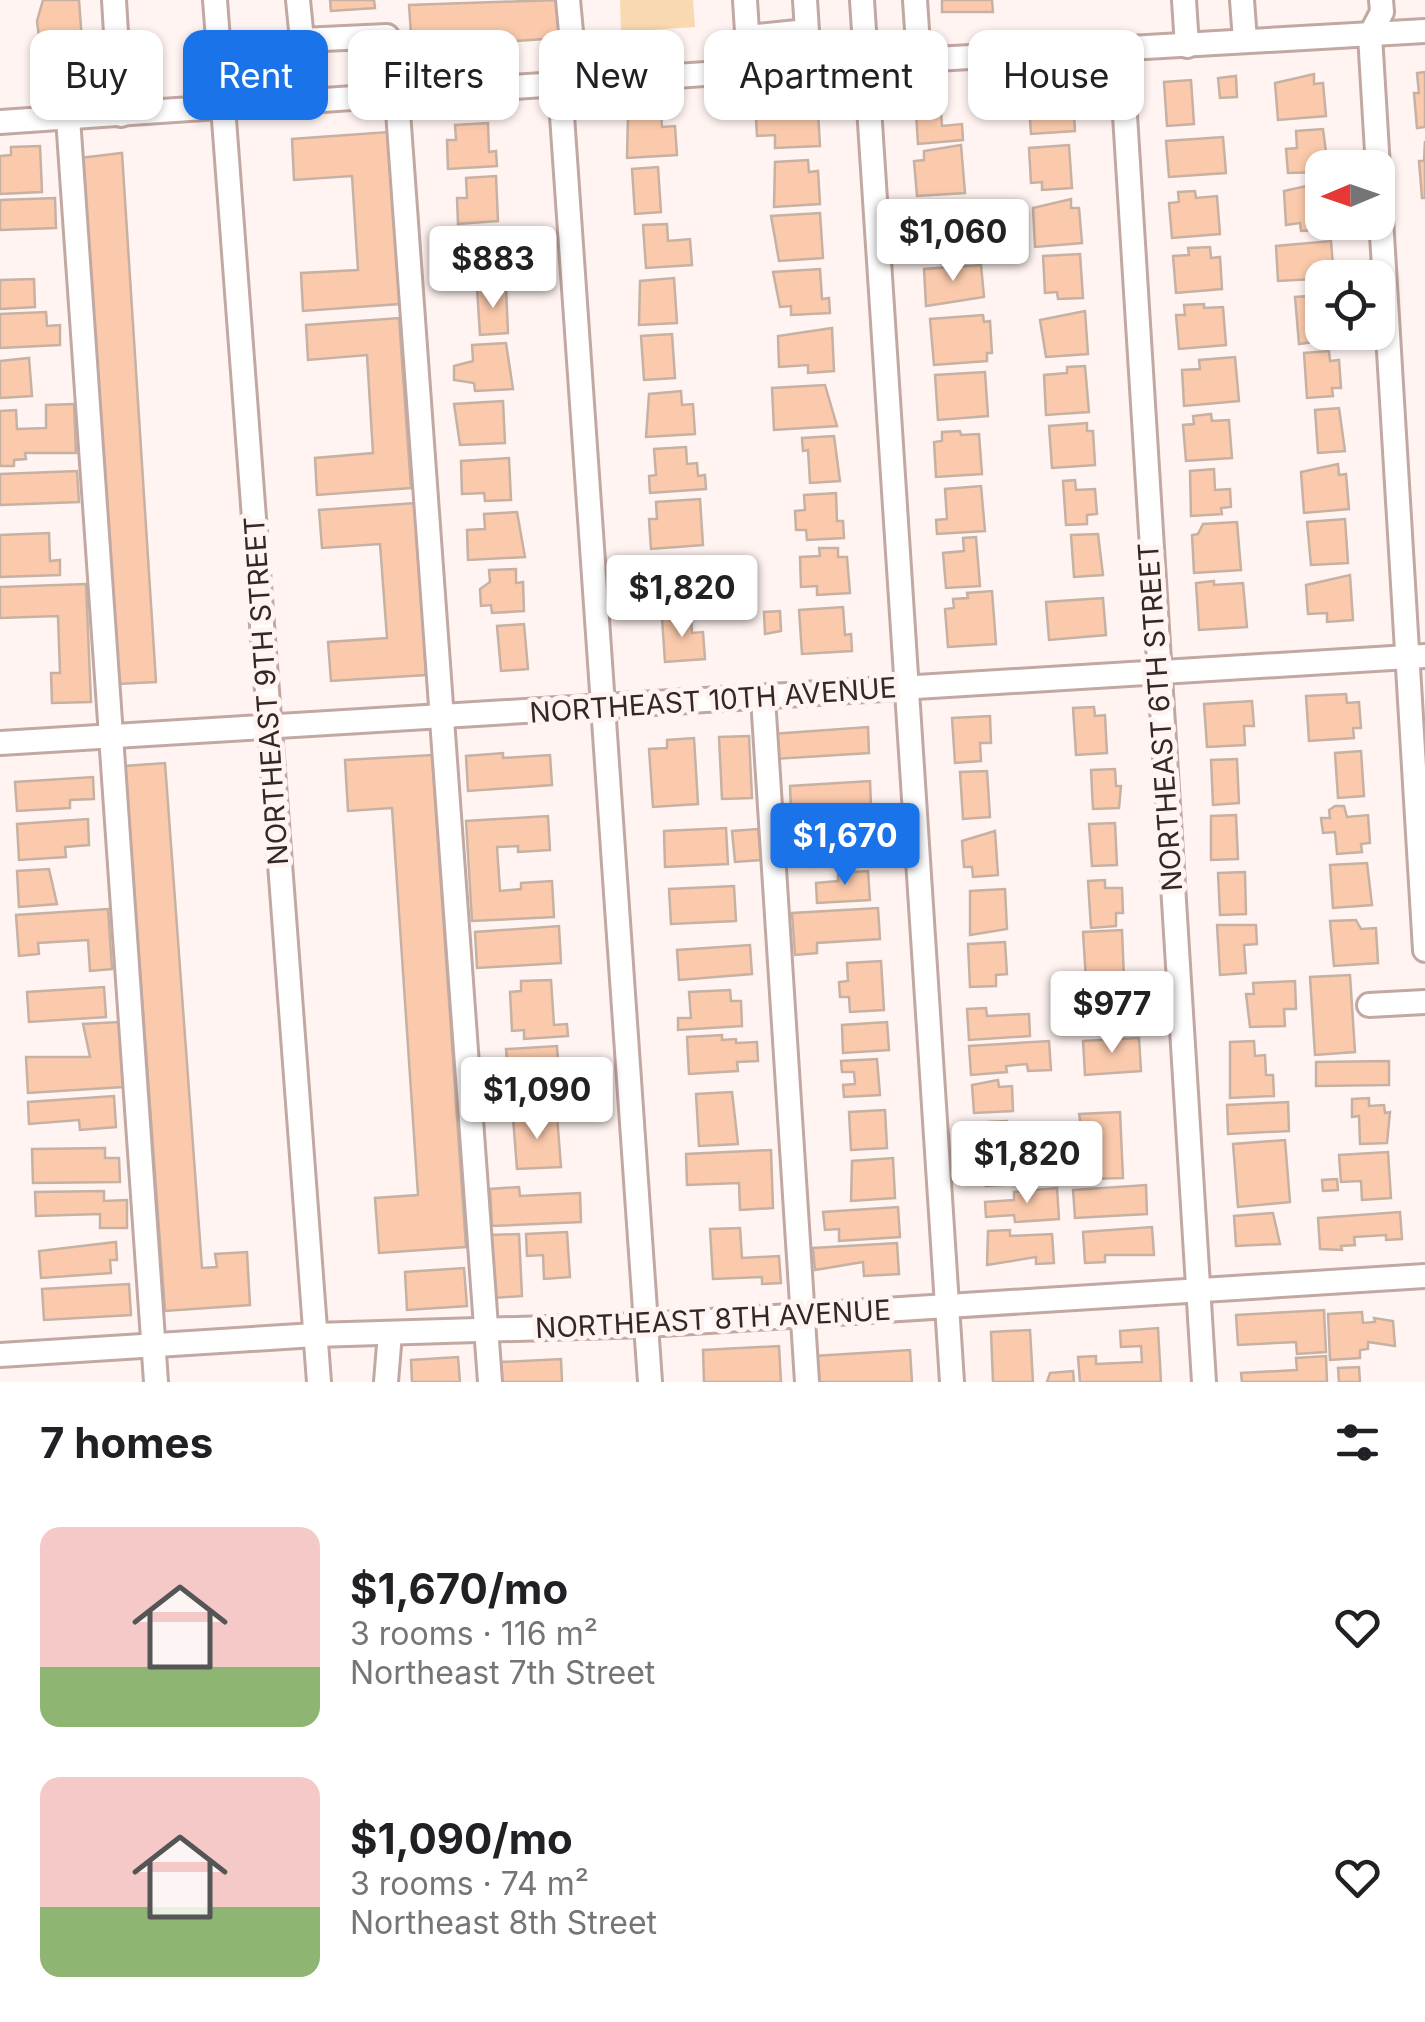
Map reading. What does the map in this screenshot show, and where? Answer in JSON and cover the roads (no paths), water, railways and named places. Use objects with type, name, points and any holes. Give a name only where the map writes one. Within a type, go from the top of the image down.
[{"type":"street","points":[[114,0],[116,30]]},
{"type":"street","name":"NORTHEAST 9TH STREET","points":[[215,0],[217,30]]},
{"type":"street","points":[[298,0],[302,40],[348,38]]},
{"type":"street","points":[[568,0],[568,30]]},
{"type":"street","points":[[745,0],[747,30]]},
{"type":"street","points":[[806,0],[807,30]]},
{"type":"street","points":[[862,0],[864,30]]},
{"type":"street","points":[[915,0],[916,30]]},
{"type":"street","points":[[1184,0],[1187,46]]},
{"type":"street","points":[[1242,0],[1245,41]]},
{"type":"street","points":[[1382,0],[1382,12],[1370,34],[1415,657],[1425,950]]},
{"type":"street","points":[[1144,49],[1425,31]]},
{"type":"street","points":[[0,122],[34,120]]},
{"type":"street","points":[[68,120],[156,1382]]},
{"type":"street","name":"NORTHEAST 9TH STREET","points":[[223,120],[318,1382]]},
{"type":"street","points":[[397,120],[444,718],[490,1382]]},
{"type":"street","points":[[570,120],[600,709],[650,1382]]},
{"type":"street","points":[[870,120],[952,1382]]},
{"type":"street","name":"NORTHEAST 6TH STREET","points":[[1124,120],[1204,1382]]},
{"type":"street","name":"NORTHEAST 10TH AVENUE","points":[[0,743],[1415,657]]},
{"type":"street","points":[[764,698],[807,1382]]},
{"type":"street","points":[[1369,1004],[1425,1002]]},
{"type":"street","name":"NORTHEAST 8TH AVENUE","points":[[0,1355],[315,1335],[646,1325],[1425,1276]]},
{"type":"street","points":[[386,1382],[390,1333]]}]
